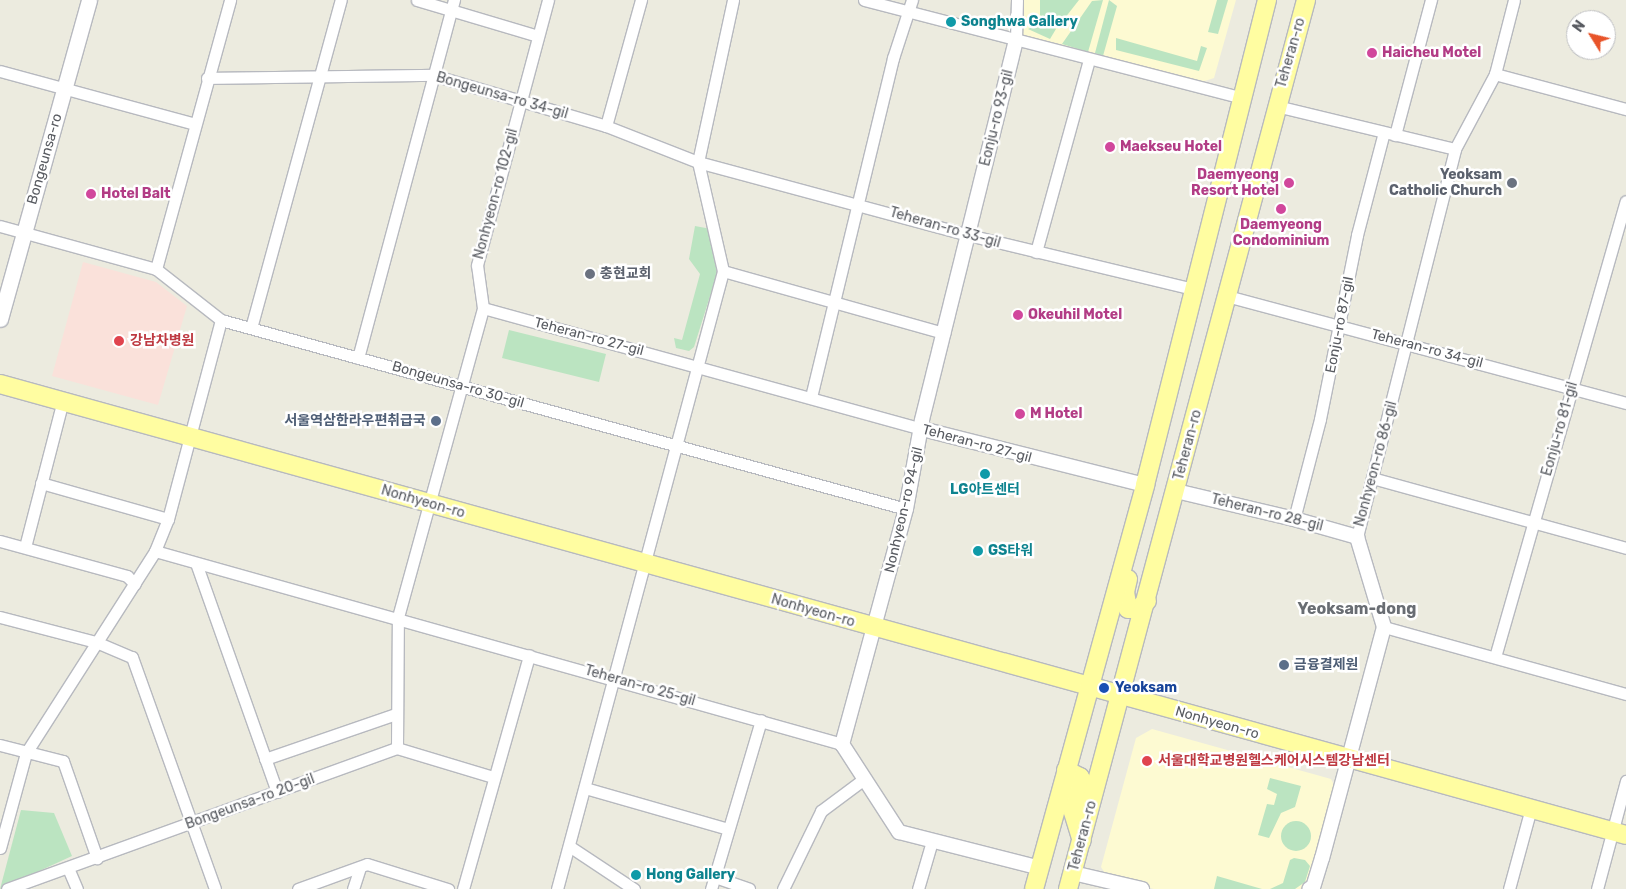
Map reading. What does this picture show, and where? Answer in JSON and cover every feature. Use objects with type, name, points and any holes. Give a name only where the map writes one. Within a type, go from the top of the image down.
[{"type":"main road","name":"Bongeunsa-ro","points":[[0,319],[89,0]]},
{"type":"main road","points":[[1034,889],[1145,485],[1267,0]]},
{"type":"main road","name":"Teheran-ro","points":[[1071,881],[1122,696],[1276,106],[1306,0]]},
{"type":"main road","name":"Nonhyeon-ro","points":[[0,384],[190,435],[428,504],[647,562],[874,628],[1089,686],[1348,760],[1619,833]]},
{"type":"main road","points":[[1132,530],[1135,551],[1125,592],[1126,603],[1133,610],[1147,601]]},
{"type":"main road","points":[[1066,770],[1080,777],[1073,812],[1082,840]]},
{"type":"street","points":[[156,269],[230,0]]},
{"type":"street","points":[[251,328],[341,0]]},
{"type":"street","points":[[417,0],[452,5],[538,36]]},
{"type":"street","name":"Nonhyeon-ro 102-gil","points":[[397,748],[398,617],[483,308],[477,265],[548,0]]},
{"type":"street","points":[[606,126],[642,0]]},
{"type":"street","points":[[558,889],[615,680],[617,660],[647,562],[696,367],[723,271],[698,162],[733,0]]},
{"type":"street","points":[[864,0],[1089,60],[1242,98]]},
{"type":"street","points":[[811,397],[832,302],[907,12],[912,0]]},
{"type":"street","name":"Eonju-ro 93-gil","points":[[968,235],[1016,40],[1017,0]]},
{"type":"street","name":"Eonju-ro 87-gil","points":[[1294,518],[1341,326],[1357,235],[1431,0]]},
{"type":"street","name":"Nonhyeon-ro 86-gil","points":[[1384,627],[1357,537],[1455,149],[1495,74],[1514,0]]},
{"type":"street","points":[[358,358],[452,5]]},
{"type":"street","points":[[1036,252],[1089,60]]},
{"type":"street","points":[[0,71],[195,124]]},
{"type":"street","points":[[1495,74],[1626,109]]},
{"type":"street","name":"Bongeunsa-ro 34-gil","points":[[207,78],[433,75],[606,126],[698,162]]},
{"type":"street","points":[[1276,106],[1455,149]]},
{"type":"street","name":"Teheran-ro 33-gil","points":[[698,162],[858,203],[968,235],[1193,289]]},
{"type":"street","name":"Eonju-ro 81-gil","points":[[1495,657],[1626,201]]},
{"type":"street","name":"Bongeunsa-ro 30-gil","points":[[0,226],[156,269],[221,320],[906,509]]},
{"type":"street","name":"Nonhyeon-ro 94-gil","points":[[842,744],[906,509],[922,429],[968,235]]},
{"type":"street","points":[[723,271],[944,333]]},
{"type":"street","name":"Teheran-ro 34-gil","points":[[1227,296],[1406,341],[1626,403]]},
{"type":"street","name":"Teheran-ro 27-gil","points":[[483,308],[922,429],[1145,485]]},
{"type":"street","points":[[0,848],[26,753],[135,584],[154,551],[168,519],[221,320]]},
{"type":"street","points":[[25,547],[62,400]]},
{"type":"street","points":[[1372,478],[1626,548]]},
{"type":"street","points":[[41,483],[168,519]]},
{"type":"street","name":"Teheran-ro 28-gil","points":[[1176,491],[1294,518],[1357,537]]},
{"type":"street","points":[[0,541],[127,576],[135,584]]},
{"type":"street","name":"Teheran-ro 25-gil","points":[[154,551],[398,617],[842,744]]},
{"type":"street","points":[[196,563],[276,792]]},
{"type":"street","points":[[0,617],[96,642],[132,657],[215,889]]},
{"type":"street","points":[[1312,888],[1384,627],[1626,694]]},
{"type":"street","points":[[463,889],[493,777],[529,655]]},
{"type":"street","points":[[265,759],[396,714]]},
{"type":"street","points":[[711,889],[761,720]]},
{"type":"street","points":[[842,744],[899,832],[1040,868]]},
{"type":"street","points":[[0,745],[64,761],[97,858]]},
{"type":"street","points":[[397,748],[493,777]]},
{"type":"street","name":"Bongeunsa-ro 20-gil","points":[[7,889],[397,748]]},
{"type":"street","points":[[784,887],[821,811],[864,779]]},
{"type":"street","points":[[1597,889],[1619,833],[1626,781]]},
{"type":"street","points":[[585,788],[728,829]]},
{"type":"street","points":[[1509,889],[1531,808]]},
{"type":"street","points":[[918,889],[932,841]]},
{"type":"street","points":[[569,846],[634,889]]},
{"type":"street","points":[[298,889],[367,864],[408,884],[448,889]]},
{"type":"street","points":[[354,889],[360,867]]},
{"type":"street","points":[[68,868],[77,889]]},
{"type":"street","points":[[715,877],[749,889]]},
{"type":"street","points":[[1071,881],[1142,889]]},
{"type":"shaded area","points":[[1022,0],[1236,0],[1214,78],[1202,82],[1024,36],[1020,29]]},
{"type":"shaded area","name":"강남차병원","points":[[83,262],[156,282],[187,306],[158,405],[52,376]]},
{"type":"shaded area","points":[[1152,729],[1331,779],[1335,787],[1308,886],[1300,889],[1154,889],[1108,878],[1101,867],[1136,738]]},
{"type":"green space","points":[[1040,0],[1079,0],[1061,23],[1053,25],[1040,15]]},
{"type":"green space","points":[[1103,0],[1088,52],[1062,44],[1092,1]]},
{"type":"green space","points":[[1109,0],[1117,6],[1103,56],[1095,53]]},
{"type":"green space","points":[[1217,0],[1228,0],[1218,34],[1208,32]]},
{"type":"green space","points":[[1043,22],[1056,29],[1050,39],[1028,29]]},
{"type":"green space","points":[[1116,38],[1197,61],[1201,46],[1207,48],[1199,71],[1116,50]]},
{"type":"green space","points":[[695,226],[711,229],[717,274],[694,347],[689,351],[676,348],[674,338],[682,340],[700,274],[689,259]]},
{"type":"green space","points":[[509,330],[606,354],[599,382],[502,358]]},
{"type":"green space","points":[[1270,778],[1301,786],[1295,807],[1281,813],[1269,838],[1258,835],[1267,804],[1274,805],[1277,794],[1267,789]]},
{"type":"green space","points":[[21,810],[54,813],[72,856],[0,889]]},
{"type":"green space","points":[[1296,821],[1306,826],[1311,836],[1306,846],[1296,851],[1286,846],[1281,836],[1286,826]]},
{"type":"green space","points":[[1294,858],[1305,860],[1310,866],[1305,882],[1295,889],[1270,889],[1283,883],[1290,860]]},
{"type":"green space","points":[[1217,876],[1262,889],[1214,889]]},
{"type":"place","name":"Songhwa Gallery","points":[[951,22]]},
{"type":"place","name":"Haicheu Motel","points":[[1372,53]]},
{"type":"place","name":"Maekseu Hotel","points":[[1110,147]]},
{"type":"place","name":"Daemyeong Resort Hotel","points":[[1289,183]]},
{"type":"place","name":"Yeoksam Catholic Church","points":[[1512,183]]},
{"type":"place","name":"Hotel Balt","points":[[91,194]]},
{"type":"place","name":"Daemyeong Condominium","points":[[1281,209]]},
{"type":"place","name":"충현교회","points":[[590,274]]},
{"type":"place","name":"Okeuhil Motel","points":[[1018,315]]},
{"type":"place","name":"강남차병원","points":[[119,341]]},
{"type":"place","name":"M Hotel","points":[[1020,414]]},
{"type":"place","name":"서울역삼한라우편취급국","points":[[436,421]]},
{"type":"place","name":"LG아트센터","points":[[985,474]]},
{"type":"place","name":"GS타워","points":[[978,551]]},
{"type":"place","name":"금융결제원","points":[[1284,665]]},
{"type":"place","name":"Yeoksam","points":[[1104,688]]},
{"type":"place","name":"서울대학교병원헬스케어시스템강남센터","points":[[1147,761]]},
{"type":"place","name":"Hong Gallery","points":[[636,875]]},
{"type":"district","name":"Yeoksam-dong","points":[[1357,609]]}]
